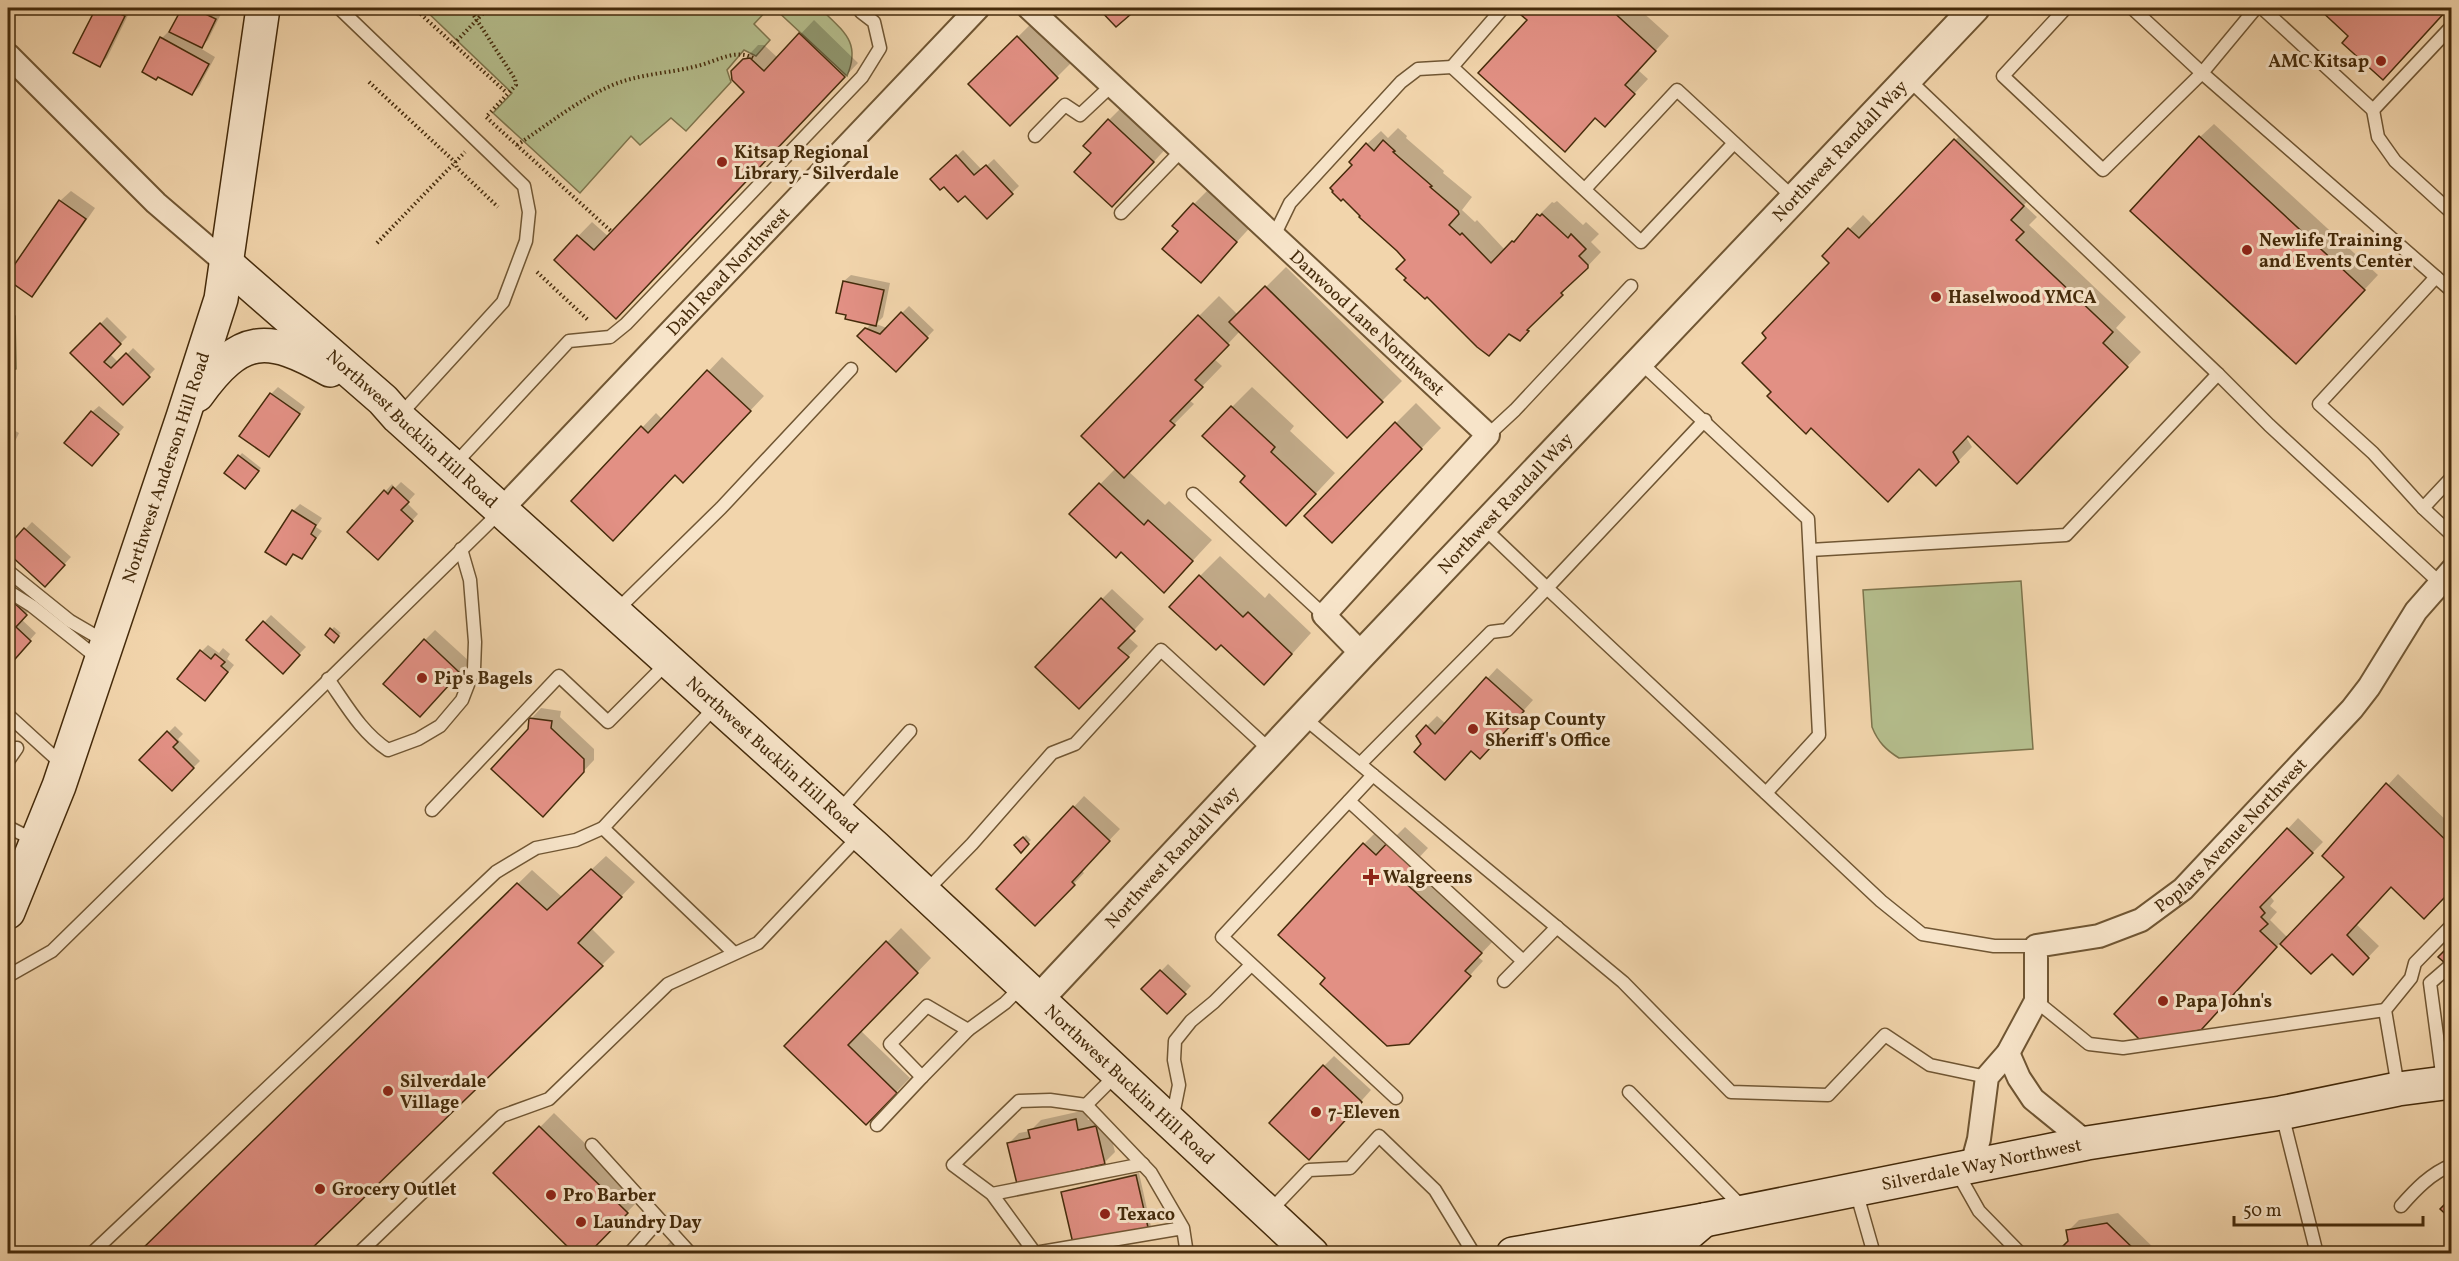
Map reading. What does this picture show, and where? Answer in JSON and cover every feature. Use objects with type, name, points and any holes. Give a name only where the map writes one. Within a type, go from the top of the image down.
[{"type":"main road","name":"Northwest Anderson Hill Road","points":[[8,912],[38,841],[65,766],[183,417],[220,299],[227,264],[263,8]]},
{"type":"main road","name":"Northwest Bucklin Hill Road","points":[[227,264],[391,408],[669,661],[1312,1254]]},
{"type":"main road","points":[[183,417],[198,394],[226,361],[242,350],[260,344],[283,347],[302,355],[391,408]]},
{"type":"main road","name":"Silverdale Way Northwest","points":[[1513,1254],[1704,1220],[2087,1143],[2281,1113],[2398,1089],[2447,1083]]},
{"type":"main road","points":[[1664,1254],[1704,1220]]},
{"type":"street","name":"Dahl Road Northwest","points":[[502,509],[978,8]]},
{"type":"street","name":"Danwood Lane Northwest","points":[[1029,8],[1488,435]]},
{"type":"street","name":"Northwest Randall Way","points":[[1030,993],[1303,717],[1975,8]]},
{"type":"street","points":[[8,55],[156,203],[227,264]]},
{"type":"street","points":[[1362,654],[1324,615],[1488,435]]},
{"type":"street","name":"Poplars Avenue Northwest","points":[[2036,946],[2099,936],[2141,920],[2183,889],[2352,709],[2369,687],[2416,611],[2446,576]]},
{"type":"street","points":[[1964,1167],[1979,1139],[1987,1077],[2008,1053],[2036,1001],[2036,946]]},
{"type":"street","points":[[2008,1053],[2019,1078],[2033,1099],[2087,1143]]},
{"type":"lane","points":[[339,8],[524,186],[529,212],[526,241],[503,302],[391,408]]},
{"type":"lane","points":[[1274,236],[1290,203],[1401,82],[1418,69],[1452,67],[1503,8]]},
{"type":"lane","points":[[2066,8],[2003,76],[2103,170],[2202,73],[2256,8]]},
{"type":"lane","points":[[2132,8],[2202,73],[2451,291]]},
{"type":"lane","points":[[2262,8],[2373,110],[2378,137],[2395,161],[2451,213]]},
{"type":"lane","points":[[453,465],[569,341],[591,337],[610,337],[626,324],[862,76],[880,48],[874,22],[861,12]]},
{"type":"lane","points":[[2373,110],[2451,27]]},
{"type":"lane","points":[[1452,67],[1641,242],[1734,143]]},
{"type":"lane","points":[[1908,79],[2218,374],[2268,425],[2446,576]]},
{"type":"lane","points":[[1035,136],[1065,105],[1080,115],[1112,85]]},
{"type":"lane","points":[[1585,189],[1677,90],[1795,199]]},
{"type":"lane","points":[[1121,213],[1182,150]]},
{"type":"lane","points":[[2436,277],[2319,404],[2373,453],[2451,535]]},
{"type":"lane","points":[[1488,435],[1515,410],[1631,286]]},
{"type":"lane","points":[[1640,362],[1705,420],[1808,519],[1819,735],[1766,793]]},
{"type":"lane","points":[[615,612],[721,508],[851,369]]},
{"type":"lane","points":[[1810,550],[2066,535],[2218,374]]},
{"type":"lane","points":[[1360,764],[1491,632],[1507,630],[1705,420]]},
{"type":"lane","points":[[2423,508],[2451,477]]},
{"type":"lane","points":[[1193,494],[1324,615]]},
{"type":"lane","points":[[8,976],[52,951],[502,509]]},
{"type":"lane","points":[[1483,527],[1881,901],[1922,934],[1994,946],[2036,946]]},
{"type":"lane","points":[[328,679],[357,722],[374,741],[388,750],[418,739],[440,726],[462,700],[474,669],[475,642],[470,580],[461,549]]},
{"type":"lane","points":[[8,571],[104,652]]},
{"type":"lane","points":[[8,591],[104,652]]},
{"type":"lane","points":[[923,894],[972,844],[1053,753],[1075,744],[1161,650],[1271,750]]},
{"type":"lane","points":[[432,810],[559,676],[608,722],[669,661]]},
{"type":"lane","points":[[91,1254],[496,872],[536,848],[576,840],[603,828],[716,706]]},
{"type":"lane","points":[[8,715],[65,766]]},
{"type":"lane","points":[[1303,717],[1623,982],[1731,1092],[1828,1095],[1885,1035],[1930,1065],[1987,1077]]},
{"type":"lane","points":[[358,1254],[502,1116],[549,1099],[668,984],[758,942],[848,825],[910,731]]},
{"type":"lane","points":[[8,761],[17,748]]},
{"type":"lane","points":[[1373,775],[1222,937],[1396,1098]]},
{"type":"lane","points":[[1349,801],[1523,961]]},
{"type":"lane","points":[[8,827],[38,841]]},
{"type":"lane","points":[[603,828],[734,953]]},
{"type":"lane","points":[[2036,1001],[2089,1044],[2123,1048],[2385,1010],[2411,978],[2415,963],[2451,925]]},
{"type":"lane","points":[[1504,981],[1557,927]]},
{"type":"lane","points":[[2447,1083],[2430,983],[2451,964]]},
{"type":"lane","points":[[1172,1124],[1179,1085],[1174,1060],[1175,1041],[1191,1021],[1214,1002],[1251,965]]},
{"type":"lane","points":[[877,1125],[968,1030],[1005,1003],[1030,993]]},
{"type":"lane","points":[[922,1077],[890,1044],[927,1006],[968,1030]]},
{"type":"lane","points":[[2385,1010],[2398,1089]]},
{"type":"lane","points":[[1086,1105],[1118,1073]]},
{"type":"lane","points":[[1629,1092],[1746,1211]]},
{"type":"lane","points":[[1183,1228],[1056,1252],[1035,1253],[992,1194],[953,1165],[1019,1101],[1050,1100],[1086,1105],[1151,1173],[1183,1228],[1187,1254]]},
{"type":"lane","points":[[2281,1113],[2317,1254]]},
{"type":"lane","points":[[1268,1213],[1310,1170],[1350,1168],[1379,1136],[1435,1190],[1474,1254]]},
{"type":"lane","points":[[592,1145],[691,1254]]},
{"type":"lane","points":[[992,1194],[1143,1164]]},
{"type":"lane","points":[[2401,1206],[2433,1175],[2451,1165]]},
{"type":"lane","points":[[1964,1167],[1979,1211],[2021,1254]]},
{"type":"lane","points":[[1855,1189],[1874,1254]]},
{"type":"lane","points":[[629,1254],[659,1220]]},
{"type":"path","points":[[414,8],[507,93]]},
{"type":"path","points":[[469,8],[515,79],[516,85],[486,117],[612,232]]},
{"type":"path","points":[[454,44],[488,8]]},
{"type":"path","points":[[517,145],[575,104],[615,84],[661,71],[701,65],[729,55],[739,54],[754,58]]},
{"type":"path","points":[[369,82],[455,162],[457,168],[498,207]]},
{"type":"path","points":[[377,243],[493,123]]},
{"type":"path","points":[[537,272],[592,324],[591,337]]},
{"type":"green space","points":[[423,8],[769,8],[754,24],[770,40],[756,56],[744,50],[727,70],[731,82],[686,131],[671,118],[640,145],[631,136],[580,193],[493,113],[512,93]]},
{"type":"green space","points":[[774,8],[829,8],[825,13],[840,27],[852,48],[851,65],[847,76]]},
{"type":"green space","points":[[8,308],[15,316],[16,369],[8,371]]},
{"type":"green space","points":[[2021,581],[2033,749],[1899,758],[1890,752],[1872,727],[1863,590]]},
{"type":"building","points":[[96,8],[107,8],[125,16],[100,67],[73,53]]},
{"type":"building","points":[[182,8],[193,8],[216,19],[202,48],[169,32]]},
{"type":"building","points":[[1098,8],[1138,8],[1116,27]]},
{"type":"building","points":[[1513,8],[1609,8],[1656,51],[1625,85],[1635,94],[1605,127],[1595,118],[1565,152],[1478,73],[1527,20]]},
{"type":"building","name":"AMC Kitsap","points":[[2318,8],[2442,8],[2446,11],[2383,80],[2342,43],[2348,36]]},
{"type":"building","name":"Kitsap Regional Library - Silverdale","points":[[799,33],[845,77],[616,319],[554,260],[577,235],[594,250],[744,92],[732,80],[731,71],[743,59],[750,58],[764,71]]},
{"type":"building","points":[[1017,36],[1058,78],[1010,126],[968,84]]},
{"type":"building","points":[[160,37],[209,64],[192,95],[158,77],[156,80],[142,72]]},
{"type":"building","points":[[1108,119],[1154,162],[1112,207],[1074,172],[1091,153],[1083,146]]},
{"type":"building","name":"Newlife Training and Events Center","points":[[2199,136],[2365,290],[2296,364],[2130,211]]},
{"type":"building","name":"Haselwood YMCA","points":[[1954,139],[2024,206],[2011,220],[2024,232],[2016,240],[2113,332],[2103,343],[2128,367],[2017,484],[1968,436],[1953,452],[1959,462],[1936,486],[1919,469],[1888,502],[1811,428],[1806,434],[1767,396],[1771,392],[1742,363],[1766,338],[1762,333],[1829,263],[1822,256],[1848,228],[1859,238]]},
{"type":"building","points":[[1383,140],[1395,151],[1393,152],[1458,211],[1459,214],[1449,225],[1460,235],[1462,233],[1491,263],[1512,241],[1514,242],[1537,214],[1540,216],[1542,214],[1568,238],[1571,234],[1586,249],[1579,256],[1588,268],[1561,293],[1563,295],[1527,330],[1529,331],[1520,341],[1509,334],[1489,356],[1477,347],[1427,297],[1425,299],[1404,280],[1406,278],[1396,269],[1405,260],[1343,199],[1341,201],[1332,192],[1330,188],[1352,165],[1349,162],[1366,143],[1374,151]]},
{"type":"building","points":[[956,155],[974,175],[986,165],[1013,194],[987,219],[965,196],[958,202],[944,187],[940,190],[930,179]]},
{"type":"building","points":[[59,200],[86,219],[32,297],[8,280],[8,274]]},
{"type":"building","points":[[1193,203],[1237,242],[1201,283],[1162,249],[1178,231],[1172,226]]},
{"type":"building","points":[[843,281],[884,290],[876,326],[845,319],[846,315],[836,313]]},
{"type":"building","points":[[1265,286],[1383,402],[1347,438],[1229,322]]},
{"type":"building","points":[[901,312],[928,338],[896,372],[857,336],[865,328],[880,334]]},
{"type":"building","points":[[1198,315],[1229,345],[1195,380],[1203,387],[1170,421],[1175,425],[1124,478],[1081,436]]},
{"type":"building","points":[[100,323],[121,344],[104,362],[111,368],[126,353],[150,377],[123,405],[70,353]]},
{"type":"building","points":[[707,370],[751,411],[683,483],[675,475],[613,541],[571,501],[641,426],[648,433]]},
{"type":"building","points":[[270,393],[300,414],[269,457],[239,436]]},
{"type":"building","points":[[1231,406],[1275,447],[1271,452],[1316,494],[1286,526],[1240,482],[1245,476],[1202,436]]},
{"type":"building","points":[[91,411],[119,434],[92,466],[64,443]]},
{"type":"building","points":[[1395,422],[1422,449],[1332,543],[1304,516]]},
{"type":"building","points":[[238,455],[259,471],[245,489],[224,473]]},
{"type":"building","points":[[1099,483],[1144,525],[1148,520],[1193,561],[1164,593],[1121,552],[1116,558],[1069,514]]},
{"type":"building","points":[[393,487],[409,502],[401,510],[413,521],[378,560],[347,532],[384,490],[388,494]]},
{"type":"building","points":[[292,510],[316,525],[311,534],[316,538],[302,559],[293,554],[286,565],[265,552]]},
{"type":"building","points":[[24,528],[65,565],[45,587],[8,553],[8,546]]},
{"type":"building","points":[[1199,575],[1243,617],[1248,612],[1292,654],[1264,685],[1221,645],[1216,650],[1169,607]]},
{"type":"building","points":[[8,597],[27,615],[16,627],[31,641],[8,667]]},
{"type":"building","points":[[1101,598],[1135,631],[1118,648],[1129,657],[1079,709],[1035,667]]},
{"type":"building","points":[[263,621],[300,655],[283,674],[246,640]]},
{"type":"building","points":[[330,628],[339,636],[334,643],[325,635]]},
{"type":"building","name":"Pip's Bagels","points":[[424,639],[460,673],[420,717],[383,684]]},
{"type":"building","points":[[200,650],[211,659],[215,654],[225,662],[221,666],[228,672],[205,701],[177,679]]},
{"type":"building","name":"Kitsap County Sheriff's Office","points":[[1486,677],[1524,711],[1480,759],[1471,751],[1445,780],[1414,752],[1421,744],[1416,736],[1426,725],[1435,734]]},
{"type":"building","points":[[529,718],[552,721],[551,728],[584,759],[584,772],[543,817],[491,769],[528,729]]},
{"type":"building","points":[[167,731],[178,742],[173,747],[194,768],[172,791],[139,760]]},
{"type":"building","points":[[2386,783],[2452,846],[2452,905],[2444,898],[2424,919],[2391,887],[2347,935],[2369,958],[2353,975],[2332,954],[2311,974],[2280,944],[2344,877],[2322,856]]},
{"type":"building","points":[[1073,806],[1110,841],[1072,882],[1075,885],[1035,926],[996,889]]},
{"type":"building","points":[[2287,828],[2313,853],[2260,907],[2265,913],[2261,917],[2268,924],[2260,931],[2277,947],[2201,1030],[2141,1041],[2114,1014]]},
{"type":"building","points":[[1023,837],[1029,844],[1021,853],[1014,845]]},
{"type":"building","name":"Walgreens","points":[[1390,840],[1415,863],[1401,879],[1482,953],[1465,971],[1471,976],[1409,1044],[1387,1046],[1320,984],[1325,978],[1278,935],[1363,843],[1376,855]]},
{"type":"building","name":"Silverdale Village","points":[[591,869],[622,897],[578,943],[603,966],[306,1254],[137,1254],[517,883],[547,910]]},
{"type":"building","points":[[886,941],[918,973],[848,1045],[897,1093],[866,1125],[784,1046]]},
{"type":"building","points":[[2452,943],[2452,969],[2438,957]]},
{"type":"building","points":[[1160,970],[1186,994],[1167,1014],[1141,989]]},
{"type":"building","name":"7-Eleven","points":[[1323,1065],[1362,1102],[1309,1160],[1269,1123]]},
{"type":"building","points":[[1076,1119],[1078,1130],[1096,1126],[1105,1164],[1017,1184],[1007,1143],[1030,1138],[1028,1130]]},
{"type":"building","points":[[539,1126],[628,1213],[588,1254],[575,1254],[493,1173]]},
{"type":"building","name":"Texaco","points":[[1136,1175],[1150,1236],[1075,1252],[1061,1192]]},
{"type":"building","points":[[2452,1197],[2452,1220],[2440,1209]]},
{"type":"building","points":[[2107,1223],[2139,1254],[2055,1254],[2068,1241],[2066,1230]]},
{"type":"place","name":"AMC Kitsap","points":[[2381,61]]},
{"type":"place","name":"Kitsap Regional Library - Silverdale","points":[[722,162]]},
{"type":"place","name":"Newlife Training and Events Center","points":[[2247,250]]},
{"type":"place","name":"Haselwood YMCA","points":[[1936,297]]},
{"type":"place","name":"Pip's Bagels","points":[[422,678]]},
{"type":"place","name":"Kitsap County Sheriff's Office","points":[[1473,729]]},
{"type":"place","name":"Walgreens","points":[[1371,877]]},
{"type":"place","name":"Papa John's","points":[[2163,1001]]},
{"type":"place","name":"Silverdale Village","points":[[388,1091]]},
{"type":"place","name":"7-Eleven","points":[[1316,1112]]},
{"type":"place","name":"Grocery Outlet","points":[[320,1189]]},
{"type":"place","name":"Pro Barber","points":[[551,1195]]},
{"type":"place","name":"Texaco","points":[[1105,1214]]},
{"type":"place","name":"Laundry Day","points":[[581,1222]]}]
